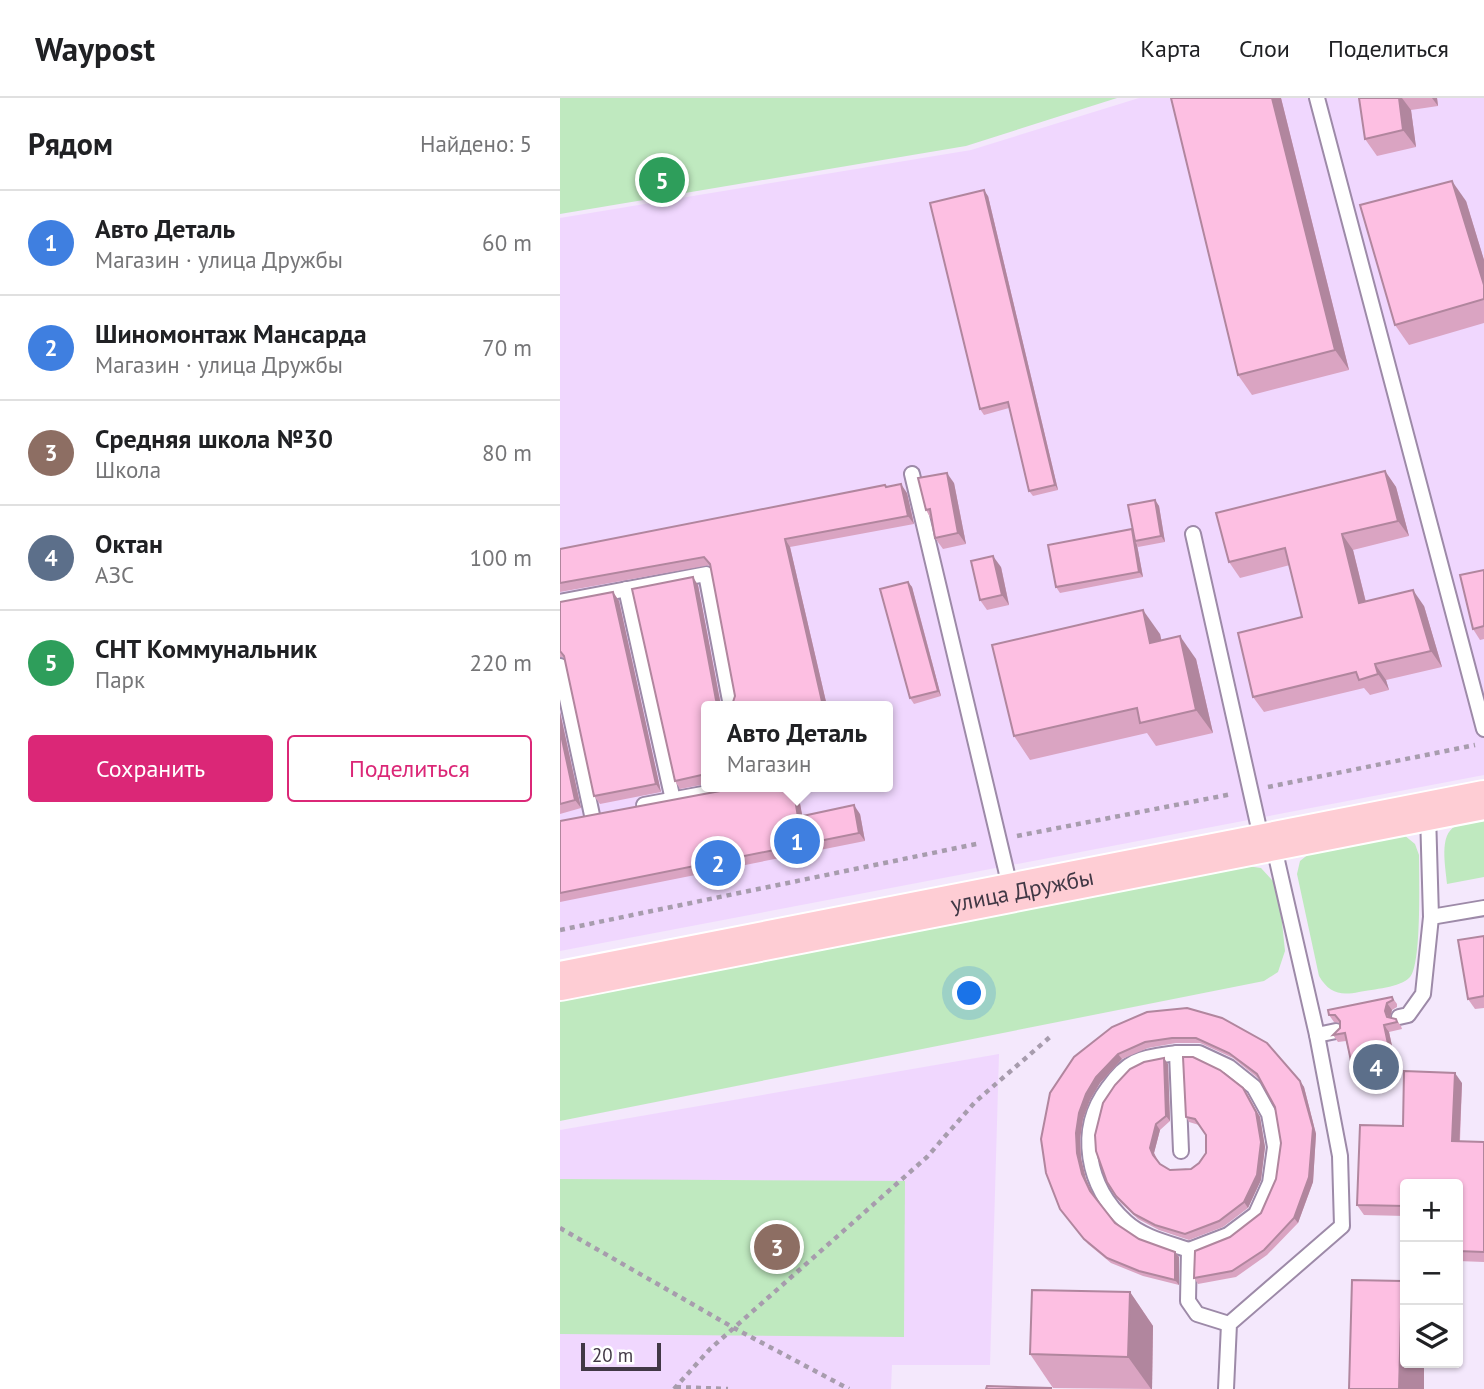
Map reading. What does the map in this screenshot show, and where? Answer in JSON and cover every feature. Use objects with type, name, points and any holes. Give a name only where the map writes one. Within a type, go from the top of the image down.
[{"type":"main road","name":"улица Дружбы","points":[[560,981],[1484,800]]},
{"type":"lane","points":[[1317,98],[1484,729]]},
{"type":"lane","points":[[912,474],[1011,893]]},
{"type":"lane","points":[[1193,534],[1251,790],[1317,1035],[1340,1156],[1342,1226],[1229,1324],[1226,1389]]},
{"type":"lane","points":[[560,602],[706,574],[730,701]]},
{"type":"lane","points":[[626,589],[673,800]]},
{"type":"lane","points":[[560,666],[593,815]]},
{"type":"lane","points":[[633,808],[714,792]]},
{"type":"lane","points":[[1399,1017],[1408,1015],[1423,994],[1431,917],[1428,811]]},
{"type":"lane","points":[[1431,917],[1484,908]]},
{"type":"lane","points":[[1317,1035],[1336,1031]]},
{"type":"lane","points":[[1177,1053],[1181,1152]]},
{"type":"lane","points":[[1177,1053],[1199,1053],[1229,1067],[1254,1087],[1269,1114],[1275,1147],[1270,1183],[1256,1214],[1228,1235],[1189,1250],[1150,1236],[1127,1223],[1104,1198],[1094,1177],[1088,1150],[1090,1121],[1100,1098],[1115,1079],[1135,1062],[1177,1053]]},
{"type":"lane","points":[[1189,1250],[1188,1301],[1198,1314],[1229,1324]]},
{"type":"path","points":[[560,930],[999,839],[1484,743]]},
{"type":"path","points":[[675,1388],[710,1349],[927,1157],[975,1102],[1049,1037]]},
{"type":"path","points":[[560,1228],[734,1328],[849,1389]]},
{"type":"path","points":[[675,1388],[727,1389]]},
{"type":"shaded area","points":[[1139,98],[1484,98],[1484,775],[560,951],[560,218],[971,150]]},
{"type":"shaded area","points":[[999,1054],[990,1365],[892,1365],[891,1389],[560,1389],[560,1130]]},
{"type":"green space","points":[[560,98],[1117,98],[966,146],[560,214]]},
{"type":"green space","points":[[1484,821],[1484,877],[1447,884],[1444,852],[1450,830],[1459,825]]},
{"type":"green space","points":[[1404,835],[1415,844],[1419,855],[1419,919],[1414,969],[1406,981],[1393,986],[1352,993],[1331,990],[1319,976],[1297,874],[1300,861],[1310,853]]},
{"type":"green space","points":[[1247,866],[1261,868],[1273,881],[1280,903],[1285,951],[1278,972],[1264,981],[560,1121],[560,999]]},
{"type":"green space","points":[[560,1179],[905,1181],[904,1337],[560,1334]]},
{"type":"building","points":[[1171,98],[1272,98],[1335,350],[1238,375]]},
{"type":"building","points":[[1359,98],[1399,98],[1403,130],[1365,139]]},
{"type":"building","points":[[1452,181],[1484,285],[1484,299],[1395,325],[1360,205]]},
{"type":"building","points":[[984,190],[1055,485],[1029,491],[1008,402],[980,409],[930,203]]},
{"type":"building","points":[[1385,471],[1398,521],[1342,534],[1359,603],[1413,590],[1431,651],[1375,664],[1378,674],[1359,680],[1356,672],[1253,697],[1238,633],[1302,617],[1285,548],[1229,562],[1216,513]]},
{"type":"building","points":[[947,473],[958,533],[935,538],[930,509],[926,510],[918,478]]},
{"type":"building","points":[[901,484],[908,516],[785,539],[822,701],[733,701],[735,696],[710,564],[704,557],[560,583],[560,549],[885,485]]},
{"type":"building","points":[[1155,500],[1161,536],[1135,541],[1128,505]]},
{"type":"building","points":[[1132,529],[1139,572],[1056,587],[1048,545]]},
{"type":"building","points":[[993,556],[1002,595],[980,600],[971,561]]},
{"type":"building","points":[[1484,570],[1484,626],[1473,629],[1460,575]]},
{"type":"building","points":[[693,577],[716,701],[701,701],[701,775],[675,781],[632,589]]},
{"type":"building","points":[[908,582],[938,691],[910,698],[880,589]]},
{"type":"building","points":[[613,592],[656,784],[594,796],[564,656],[560,651],[560,602]]},
{"type":"building","points":[[1143,610],[1150,643],[1180,636],[1196,710],[1140,723],[1137,708],[1014,736],[992,645]]},
{"type":"building","points":[[560,730],[575,800],[560,804]]},
{"type":"building","points":[[715,792],[794,792],[798,817],[854,805],[859,833],[560,893],[560,821]]},
{"type":"building","points":[[1484,936],[1484,996],[1468,999],[1458,940]]},
{"type":"building","points":[[1392,997],[1393,1000],[1387,1003],[1385,1011],[1387,1017],[1396,1019],[1397,1022],[1384,1025],[1393,1067],[1354,1075],[1345,1033],[1333,1035],[1340,1028],[1340,1021],[1335,1015],[1329,1015],[1328,1010]]},
{"type":"building","points":[[1187,1008],[1222,1018],[1267,1043],[1300,1081],[1313,1128],[1309,1177],[1294,1218],[1264,1250],[1232,1271],[1194,1278],[1195,1251],[1230,1237],[1261,1213],[1276,1179],[1281,1143],[1275,1107],[1257,1074],[1229,1053],[1196,1038],[1145,1042],[1118,1054],[1096,1077],[1079,1113],[1076,1133],[1082,1174],[1090,1191],[1115,1223],[1139,1239],[1175,1252],[1175,1280],[1139,1271],[1107,1258],[1084,1239],[1060,1209],[1046,1173],[1041,1139],[1050,1093],[1074,1057],[1112,1027],[1147,1012]]},
{"type":"building","points":[[1183,1057],[1193,1057],[1220,1070],[1243,1088],[1256,1112],[1261,1142],[1257,1175],[1244,1202],[1219,1221],[1185,1234],[1155,1225],[1134,1214],[1116,1196],[1107,1182],[1096,1151],[1095,1135],[1103,1103],[1115,1085],[1130,1069],[1144,1062],[1164,1058],[1166,1116],[1156,1124],[1150,1148],[1160,1164],[1170,1170],[1191,1169],[1199,1163],[1206,1153],[1206,1135],[1195,1119],[1186,1117]]},
{"type":"building","points":[[1404,1071],[1455,1073],[1452,1141],[1484,1142],[1484,1252],[1463,1251],[1463,1179],[1400,1179],[1400,1206],[1357,1205],[1360,1125],[1403,1126]]},
{"type":"building","points":[[1352,1280],[1400,1281],[1399,1389],[1349,1389]]},
{"type":"building","points":[[1032,1290],[1130,1292],[1128,1357],[1030,1354]]},
{"type":"building","points":[[987,1386],[1051,1388],[1051,1389],[986,1389]]},
{"type":"place","name":"СНТ Коммунальник","points":[[662,180]]},
{"type":"place","name":"Авто Деталь","points":[[797,841]]},
{"type":"place","name":"Шиномонтаж Мансарда","points":[[718,863]]},
{"type":"place","name":"Октан","points":[[1376,1067]]},
{"type":"place","name":"Средняя школа №30","points":[[777,1247]]}]
